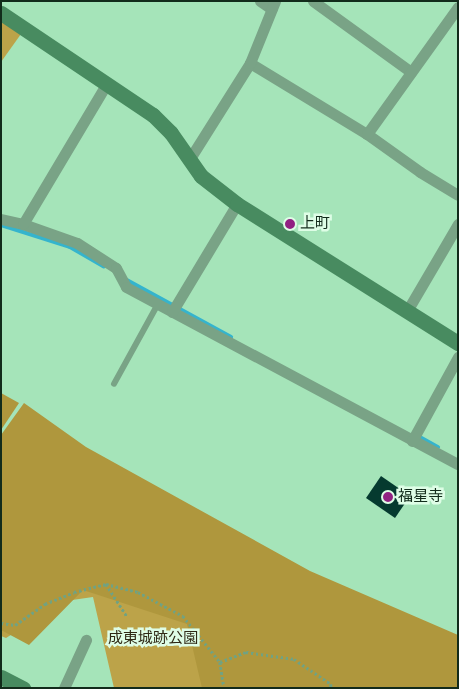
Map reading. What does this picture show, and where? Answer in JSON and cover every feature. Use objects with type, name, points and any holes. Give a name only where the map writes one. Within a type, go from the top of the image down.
[{"type":"street","points":[[189,160],[250,63],[274,5],[260,1]]},
{"type":"street","points":[[313,1],[411,72]]},
{"type":"street","points":[[367,134],[458,7]]},
{"type":"street","points":[[1,12],[153,115],[171,133],[201,176],[237,204],[458,343]]},
{"type":"street","points":[[250,63],[367,134],[420,172],[458,195]]},
{"type":"street","points":[[23,224],[107,83]]},
{"type":"street","points":[[174,308],[237,204]]},
{"type":"street","points":[[1,219],[23,224],[77,243],[116,268],[126,286],[158,304],[174,308],[414,438],[458,464]]},
{"type":"street","points":[[408,311],[458,224]]},
{"type":"street","points":[[414,438],[458,357]]},
{"type":"street","points":[[64,688],[86,640]]},
{"type":"street","points":[[1,677],[23,688]]},
{"type":"lane","points":[[114,384],[158,304]]},
{"type":"path","points":[[106,584],[127,616]]},
{"type":"path","points":[[1,624],[15,624],[45,604],[74,592],[106,584],[138,592],[183,616],[220,662],[224,688]]},
{"type":"path","points":[[220,662],[246,652],[294,659],[331,684],[331,688]]},
{"type":"green space","points":[[1,21],[21,34],[1,62]]},
{"type":"green space","name":"成東城跡公園","points":[[1,484],[348,688],[114,688],[93,597],[65,601],[6,638],[1,636]]},
{"type":"shaded area","points":[[1,393],[19,403],[1,430]]},
{"type":"shaded area","points":[[24,403],[86,447],[310,571],[458,635],[458,688],[202,688],[187,624],[83,590],[29,645],[1,630],[1,435]]},
{"type":"building","name":"福星寺","points":[[381,476],[410,496],[395,518],[366,498]]},
{"type":"waterway","points":[[1,225],[70,247],[104,267]]},
{"type":"waterway","points":[[125,279],[231,337]]},
{"type":"waterway","points":[[418,436],[438,447]]},
{"type":"place","name":"上町","points":[[290,224]]},
{"type":"place","name":"福星寺","points":[[388,497]]}]
